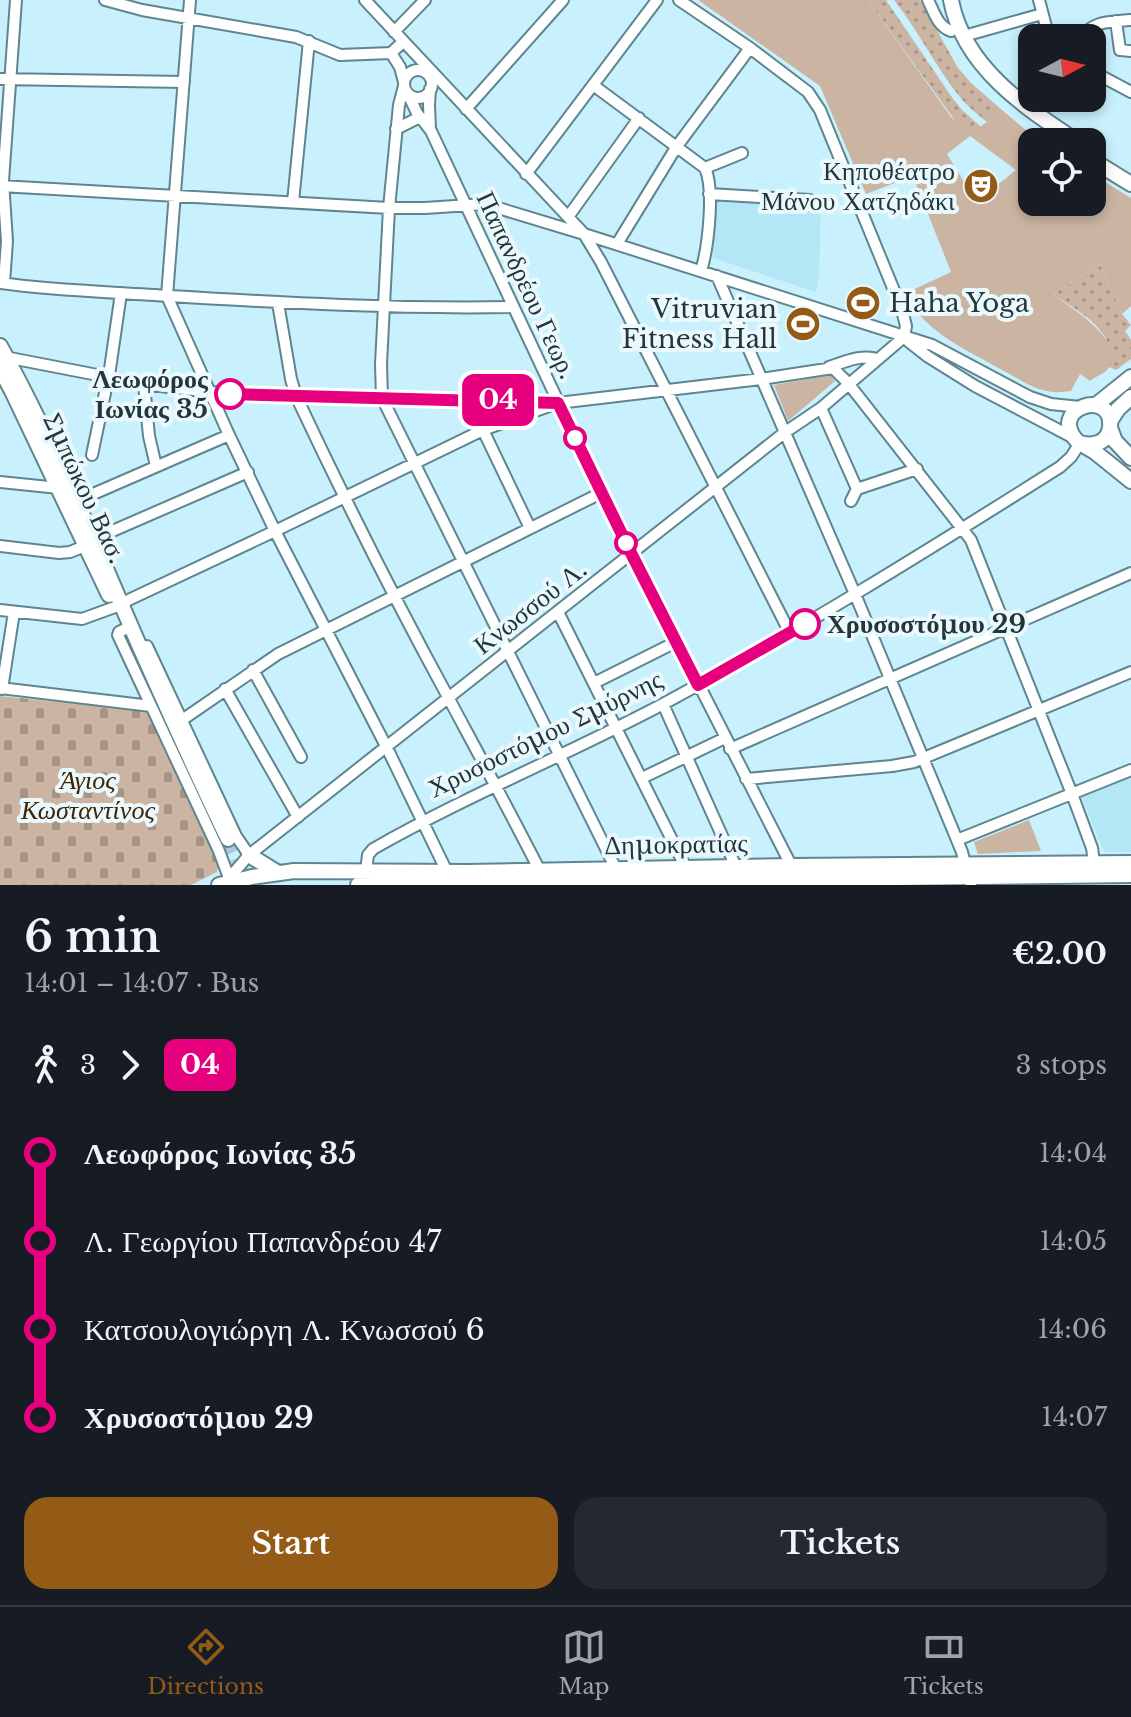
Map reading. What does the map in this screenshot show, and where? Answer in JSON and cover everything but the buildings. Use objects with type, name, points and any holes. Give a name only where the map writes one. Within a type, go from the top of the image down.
[{"type":"main road","points":[[941,0],[958,33],[989,74],[1008,92],[1018,96]]},
{"type":"main road","points":[[951,0],[966,58],[985,82],[1007,102],[1043,128]]},
{"type":"main road","points":[[1045,112],[1063,128]]},
{"type":"main road","points":[[1106,159],[1131,174]]},
{"type":"main road","points":[[1106,169],[1131,184]]},
{"type":"main road","name":"Σμπώκου Βασ.","points":[[2,357],[59,488],[90,542],[227,843]]},
{"type":"main road","name":"Σμπώκου Βασ.","points":[[2,357],[34,410],[77,501],[90,542]]},
{"type":"main road","points":[[1096,405],[1131,377]]},
{"type":"main road","points":[[1077,440],[1091,445],[1099,443],[1107,436],[1122,404],[1131,397]]},
{"type":"main road","points":[[1131,458],[1115,441],[1103,409],[1086,405],[1073,414],[1070,430],[1077,440],[1131,481]]},
{"type":"main road","name":"Σμπώκου Βασ.","points":[[118,605],[125,629],[227,843]]},
{"type":"main road","points":[[249,855],[279,873]]},
{"type":"main road","name":"Δημοκρατίας","points":[[1103,873],[1131,863]]},
{"type":"main road","name":"Δημοκρατίας","points":[[224,882],[279,873],[366,871],[452,880],[540,871],[621,879],[686,868],[791,866],[969,876]]},
{"type":"main road","name":"Δημοκρατίας","points":[[358,885],[452,880],[621,879],[799,883],[969,876],[1131,875]]},
{"type":"street","points":[[16,0],[6,79],[2,186],[7,241],[2,283],[384,308],[512,307]]},
{"type":"street","points":[[105,0],[309,41],[340,55],[397,48],[466,109],[584,234],[668,391],[790,633]]},
{"type":"street","points":[[190,0],[167,296],[275,531],[452,880]]},
{"type":"street","points":[[365,0],[394,32],[405,87],[431,131]]},
{"type":"street","points":[[394,32],[425,0]]},
{"type":"street","points":[[466,109],[563,0]]},
{"type":"street","points":[[526,174],[657,0]]},
{"type":"street","points":[[679,0],[808,92],[820,110],[902,310],[906,328],[904,337]]},
{"type":"street","points":[[928,0],[940,24],[958,33],[1042,14]]},
{"type":"street","points":[[1039,0],[1045,24]]},
{"type":"street","points":[[1102,24],[1131,20]]},
{"type":"street","points":[[1116,21],[1120,50],[1131,51]]},
{"type":"street","points":[[293,202],[309,41]]},
{"type":"street","points":[[617,244],[677,146],[750,48]]},
{"type":"street","points":[[429,77],[409,73],[399,100],[389,208],[382,398],[621,879]]},
{"type":"street","points":[[405,87],[414,97],[425,96],[429,77]]},
{"type":"street","points":[[429,77],[431,131]]},
{"type":"street","points":[[6,79],[184,82]]},
{"type":"street","points":[[1106,79],[1131,92]]},
{"type":"street","points":[[593,85],[705,168],[710,181],[708,238],[701,271]]},
{"type":"street","points":[[396,129],[420,117]]},
{"type":"street","points":[[568,217],[639,118]]},
{"type":"street","name":"Παπανδρέου Γεωρ.","points":[[431,131],[601,493],[799,883]]},
{"type":"street","points":[[705,168],[742,153]]},
{"type":"street","points":[[2,186],[389,208],[481,203],[497,206],[932,345],[1030,397],[1051,404],[1080,407]]},
{"type":"street","points":[[709,194],[810,200]]},
{"type":"street","points":[[717,276],[855,594],[969,876]]},
{"type":"street","points":[[92,455],[121,293]]},
{"type":"street","points":[[278,303],[296,396],[394,596],[540,871]]},
{"type":"street","points":[[904,337],[921,352],[975,386],[1077,440]]},
{"type":"street","name":"Κνωσσού Λ.","points":[[224,882],[249,855],[784,433],[821,408],[904,337]]},
{"type":"street","points":[[2,357],[144,384],[210,392],[558,403],[761,379],[869,357],[877,359]]},
{"type":"street","points":[[829,367],[836,369],[848,383],[971,540],[1103,873]]},
{"type":"street","points":[[144,384],[156,466]]},
{"type":"street","points":[[0,610],[82,619],[118,605],[483,430],[558,403]]},
{"type":"street","points":[[821,408],[857,489]]},
{"type":"street","points":[[483,430],[530,528]]},
{"type":"street","points":[[77,501],[229,435]]},
{"type":"street","name":"Χρυσοστόμου Σμύρνης","points":[[366,871],[371,850],[663,704],[855,594],[1060,467],[1071,457],[1077,440]]},
{"type":"street","points":[[851,501],[857,489],[917,469]]},
{"type":"street","points":[[0,546],[70,552],[248,472]]},
{"type":"street","points":[[0,482],[59,488]]},
{"type":"street","points":[[182,720],[272,657],[601,493]]},
{"type":"street","points":[[642,778],[688,757],[889,680],[1131,573]]},
{"type":"street","name":"Σμπώκου Βασ.","points":[[118,605],[145,642],[182,720],[227,843],[224,882]]},
{"type":"street","points":[[14,612],[1,689],[151,706]]},
{"type":"street","points":[[558,612],[686,868]]},
{"type":"street","name":"Σμπώκου Βασ.","points":[[125,629],[118,635],[151,706],[227,843],[249,855]]},
{"type":"street","points":[[594,683],[676,642]]},
{"type":"street","points":[[253,670],[301,757]]},
{"type":"street","points":[[746,779],[892,766],[922,760],[1131,672]]},
{"type":"street","points":[[225,689],[298,817]]},
{"type":"street","points":[[663,704],[736,867]]},
{"type":"street","points":[[957,840],[1131,770]]},
{"type":"shaded area","points":[[715,199],[821,203],[816,292],[713,258]]},
{"type":"shaded area","points":[[1131,776],[1131,852],[1104,852],[1081,795]]},
{"type":"green space","points":[[698,0],[868,0],[951,117],[970,135],[1002,110],[1023,128],[1018,128],[1018,216],[1106,216],[1106,183],[1131,198],[1131,306],[1122,314],[1100,264],[1053,294],[1105,338],[1112,360],[1107,370],[1090,381],[1080,374],[1071,391],[1041,390],[947,339],[923,318],[906,293],[951,272],[913,176],[866,194],[820,86]],"holes":[[[970,136],[1016,170],[976,202],[947,154]]]},
{"type":"green space","points":[[868,0],[886,0],[951,96],[987,132],[970,136],[956,122]]},
{"type":"green space","points":[[894,0],[920,0],[958,68],[1002,110],[987,122],[965,103]]},
{"type":"green space","points":[[1100,264],[1122,314],[1131,325],[1125,331],[1131,340],[1131,359],[1116,370],[1109,367],[1108,343],[1094,323],[1053,294]]},
{"type":"green space","points":[[831,375],[835,381],[788,421],[774,385]]},
{"type":"green space","name":"Άγιος Κωσταντίνος","points":[[0,696],[147,711],[219,864],[217,872],[191,885],[0,885]]},
{"type":"green space","points":[[1029,820],[1041,851],[978,854],[974,842]]},
{"type":"tunnel","points":[[228,839],[249,885]]},
{"type":"bus line","name":"04","points":[[230,394],[558,403],[698,685],[805,624]]},
{"type":"place","name":"Κηποθέατρο Μάνου Χατζηδάκι","points":[[981,186]]},
{"type":"place","name":"Haha Yoga","points":[[863,303]]},
{"type":"place","name":"Vitruvian Fitness Hall","points":[[803,324]]},
{"type":"place","name":"Λεωφόρος Ιωνίας 35","points":[[230,394]]},
{"type":"place","name":"Χρυσοστόμου 29","points":[[805,624]]}]
